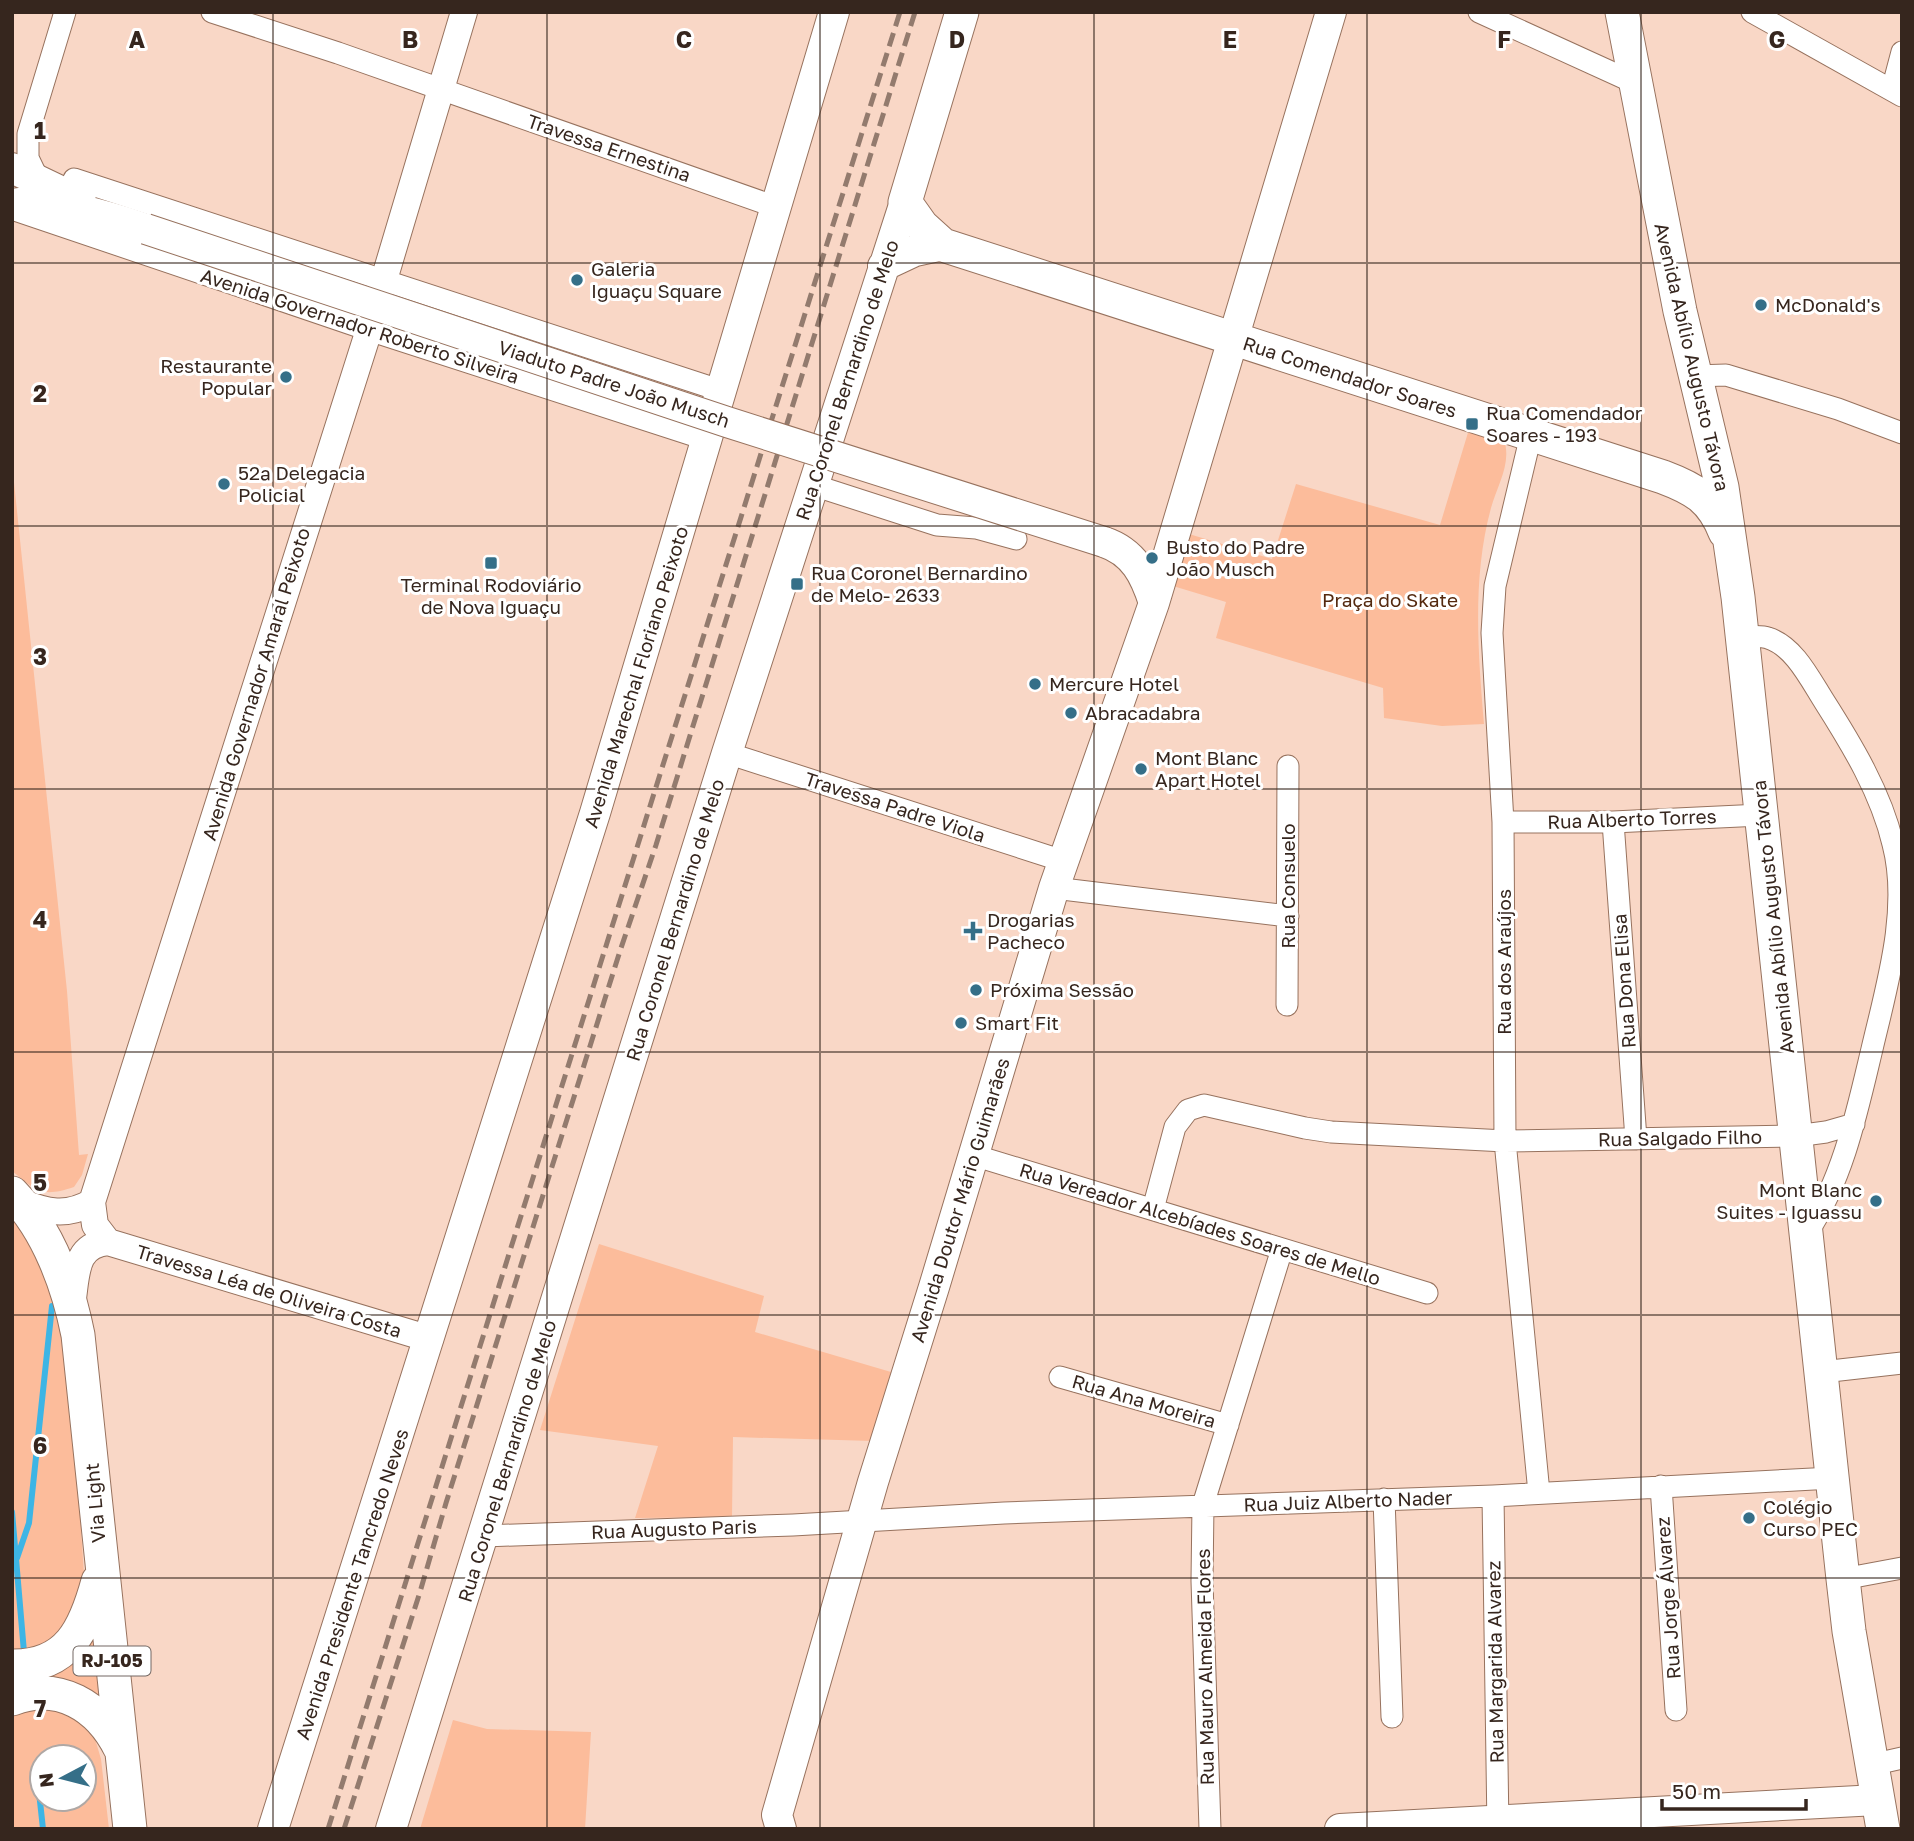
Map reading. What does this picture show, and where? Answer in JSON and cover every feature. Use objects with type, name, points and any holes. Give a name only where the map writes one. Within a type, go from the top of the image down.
[{"type":"main road","name":"Avenida Marechal Floriano Peixoto","points":[[430,1339],[595,813],[834,12]]},
{"type":"main road","name":"Rua Coronel Bernardino de Melo","points":[[391,1829],[727,753],[905,202],[962,12]]},
{"type":"main road","name":"Avenida Doutor Mário Guimarães","points":[[777,1824],[864,1519],[1058,875],[1154,603],[1331,12]]},
{"type":"main road","name":"Avenida Abílio Augusto Távora","points":[[1622,12],[1665,238],[1722,487],[1742,637],[1843,1579],[1886,1761],[1880,1814]]},
{"type":"main road","name":"Viaduto Padre João Musch","points":[[19,192],[132,224],[739,426],[1108,543],[1135,560],[1154,603]]},
{"type":"main road","name":"Rua Comendador Soares","points":[[905,202],[922,226],[943,245],[1663,477],[1693,489],[1706,500],[1723,525],[1730,544]]},
{"type":"main road","points":[[883,266],[915,251],[943,245]]},
{"type":"main road","points":[[1663,477],[1676,476],[1692,469],[1705,452],[1708,435]]},
{"type":"main road","name":"Viaduto Padre João Musch","points":[[1108,543],[1154,539],[1180,519]]},
{"type":"main road","name":"Via Light","points":[[17,1198],[55,1259],[72,1305],[80,1356],[130,1829]]},
{"type":"main road","name":"Avenida Presidente Tancredo Neves","points":[[274,1829],[430,1339]]},
{"type":"main road","points":[[12,1666],[43,1662],[68,1646],[87,1616],[101,1569]]},
{"type":"main road","points":[[12,1699],[44,1694],[82,1704],[106,1724],[122,1753]]},
{"type":"main road","points":[[1340,1829],[1880,1814]]},
{"type":"street","points":[[19,192],[28,158],[28,134],[65,12]]},
{"type":"street","name":"Travessa Ernestina","points":[[212,12],[776,207]]},
{"type":"street","name":"Avenida Governador Amaral Peixoto","points":[[92,1202],[369,330],[464,12]]},
{"type":"street","points":[[1479,12],[1635,83]]},
{"type":"street","points":[[1752,12],[1777,19],[1897,93],[1902,52]]},
{"type":"street","points":[[74,179],[722,391]]},
{"type":"street","name":"Avenida Governador Roberto Silveira","points":[[19,192],[369,330],[708,440]]},
{"type":"street","points":[[1695,376],[1726,375],[1838,409],[1902,433]]},
{"type":"street","name":"Rua dos Araújos","points":[[1531,435],[1499,567],[1492,614],[1503,822],[1505,1141],[1539,1493]]},
{"type":"street","points":[[813,485],[937,525],[976,528],[1016,539]]},
{"type":"street","points":[[1742,637],[1768,638],[1794,657],[1852,745],[1874,791],[1893,842],[1898,889],[1894,949],[1853,1124],[1821,1211],[1807,1233]]},
{"type":"street","name":"Travessa Padre Viola","points":[[727,753],[1058,875],[1287,916]]},
{"type":"street","name":"Rua Consuelo","points":[[1287,1005],[1288,766]]},
{"type":"street","name":"Rua Alberto Torres","points":[[1503,822],[1613,822],[1761,815]]},
{"type":"street","name":"Rua Dona Elisa","points":[[1613,822],[1636,1139]]},
{"type":"street","name":"Rua Salgado Filho","points":[[1153,1209],[1175,1127],[1188,1110],[1204,1105],[1331,1132],[1505,1141],[1796,1136],[1826,1132],[1853,1124]]},
{"type":"street","name":"Rua Vereador Alcebíades Soares de Mello","points":[[973,1155],[1427,1293]]},
{"type":"street","points":[[17,1198],[60,1213],[78,1210],[92,1202],[95,1225],[108,1242],[93,1245],[82,1255],[72,1305]]},
{"type":"street","name":"Travessa Léa de Oliveira Costa","points":[[108,1242],[430,1339]]},
{"type":"street","name":"Rua Mauro Almeida Flores","points":[[1210,1829],[1202,1581],[1203,1505],[1282,1249]]},
{"type":"street","points":[[1822,1372],[1902,1363]]},
{"type":"street","name":"Rua Ana Moreira","points":[[1060,1377],[1228,1425]]},
{"type":"street","name":"Rua Juiz Alberto Nader","points":[[864,1519],[1493,1496],[1832,1478]]},
{"type":"street","name":"Rua Jorge Álvarez","points":[[1661,1486],[1676,1710]]},
{"type":"street","name":"Rua Margarida Alvarez","points":[[1493,1496],[1498,1824]]},
{"type":"street","points":[[1384,1499],[1392,1717]]},
{"type":"street","name":"Rua Augusto Paris","points":[[484,1536],[864,1519]]},
{"type":"street","points":[[1843,1579],[1902,1569]]},
{"type":"green space","name":"Praça do Skate","points":[[1470,426],[1504,440],[1506,449],[1505,466],[1491,508],[1481,561],[1478,615],[1484,724],[1442,726],[1384,718],[1383,688],[1216,638],[1226,602],[1173,586],[1189,534],[1272,559],[1296,484],[1440,525]]},
{"type":"green space","points":[[12,463],[67,991],[79,1155],[88,1154],[82,1175],[74,1187],[54,1192],[34,1188],[12,1171]]},
{"type":"green space","points":[[12,1211],[70,1324],[86,1491],[81,1530],[84,1574],[76,1620],[39,1650],[12,1649]]},
{"type":"green space","points":[[599,1244],[764,1296],[755,1332],[891,1372],[873,1441],[733,1437],[732,1517],[635,1518],[658,1446],[540,1430]]},
{"type":"green space","points":[[100,1626],[107,1711],[12,1677]]},
{"type":"green space","points":[[63,1706],[93,1732],[96,1743],[28,1743],[28,1813],[98,1813],[98,1749],[109,1829],[12,1829],[12,1708]]},
{"type":"green space","points":[[453,1720],[487,1729],[591,1732],[585,1829],[420,1829]]},
{"type":"waterway","points":[[17,1558],[29,1523],[52,1306]]},
{"type":"waterway","points":[[12,1512],[24,1652]]},
{"type":"waterway","points":[[41,1813],[43,1829]]},
{"type":"railway","points":[[328,1829],[900,12]]},
{"type":"railway","points":[[344,1829],[620,951],[656,845],[915,12]]},
{"type":"place","name":"Galeria Iguaçu Square","points":[[577,280]]},
{"type":"place","name":"McDonald's","points":[[1761,305]]},
{"type":"place","name":"Restaurante Popular","points":[[286,377]]},
{"type":"place","name":"Rua Comendador Soares - 193","points":[[1472,424]]},
{"type":"place","name":"52ª Delegacia Policial","points":[[224,484]]},
{"type":"place","name":"Busto do Padre João Musch","points":[[1152,558]]},
{"type":"place","name":"Terminal Rodoviário de Nova Iguaçu","points":[[491,563]]},
{"type":"place","name":"Rua Coronel Bernardino de Melo- 2633","points":[[797,584]]},
{"type":"place","name":"Mercure Hotel","points":[[1035,684]]},
{"type":"place","name":"Abracadabra","points":[[1071,713]]},
{"type":"place","name":"Mont Blanc Apart Hotel","points":[[1141,769]]},
{"type":"place","name":"Drogarias Pacheco","points":[[973,931]]},
{"type":"place","name":"Próxima Sessão","points":[[976,990]]},
{"type":"place","name":"Smart Fit","points":[[961,1023]]},
{"type":"place","name":"Mont Blanc Suites - Iguassu","points":[[1876,1201]]},
{"type":"place","name":"Colégio Curso PEC","points":[[1749,1518]]}]
